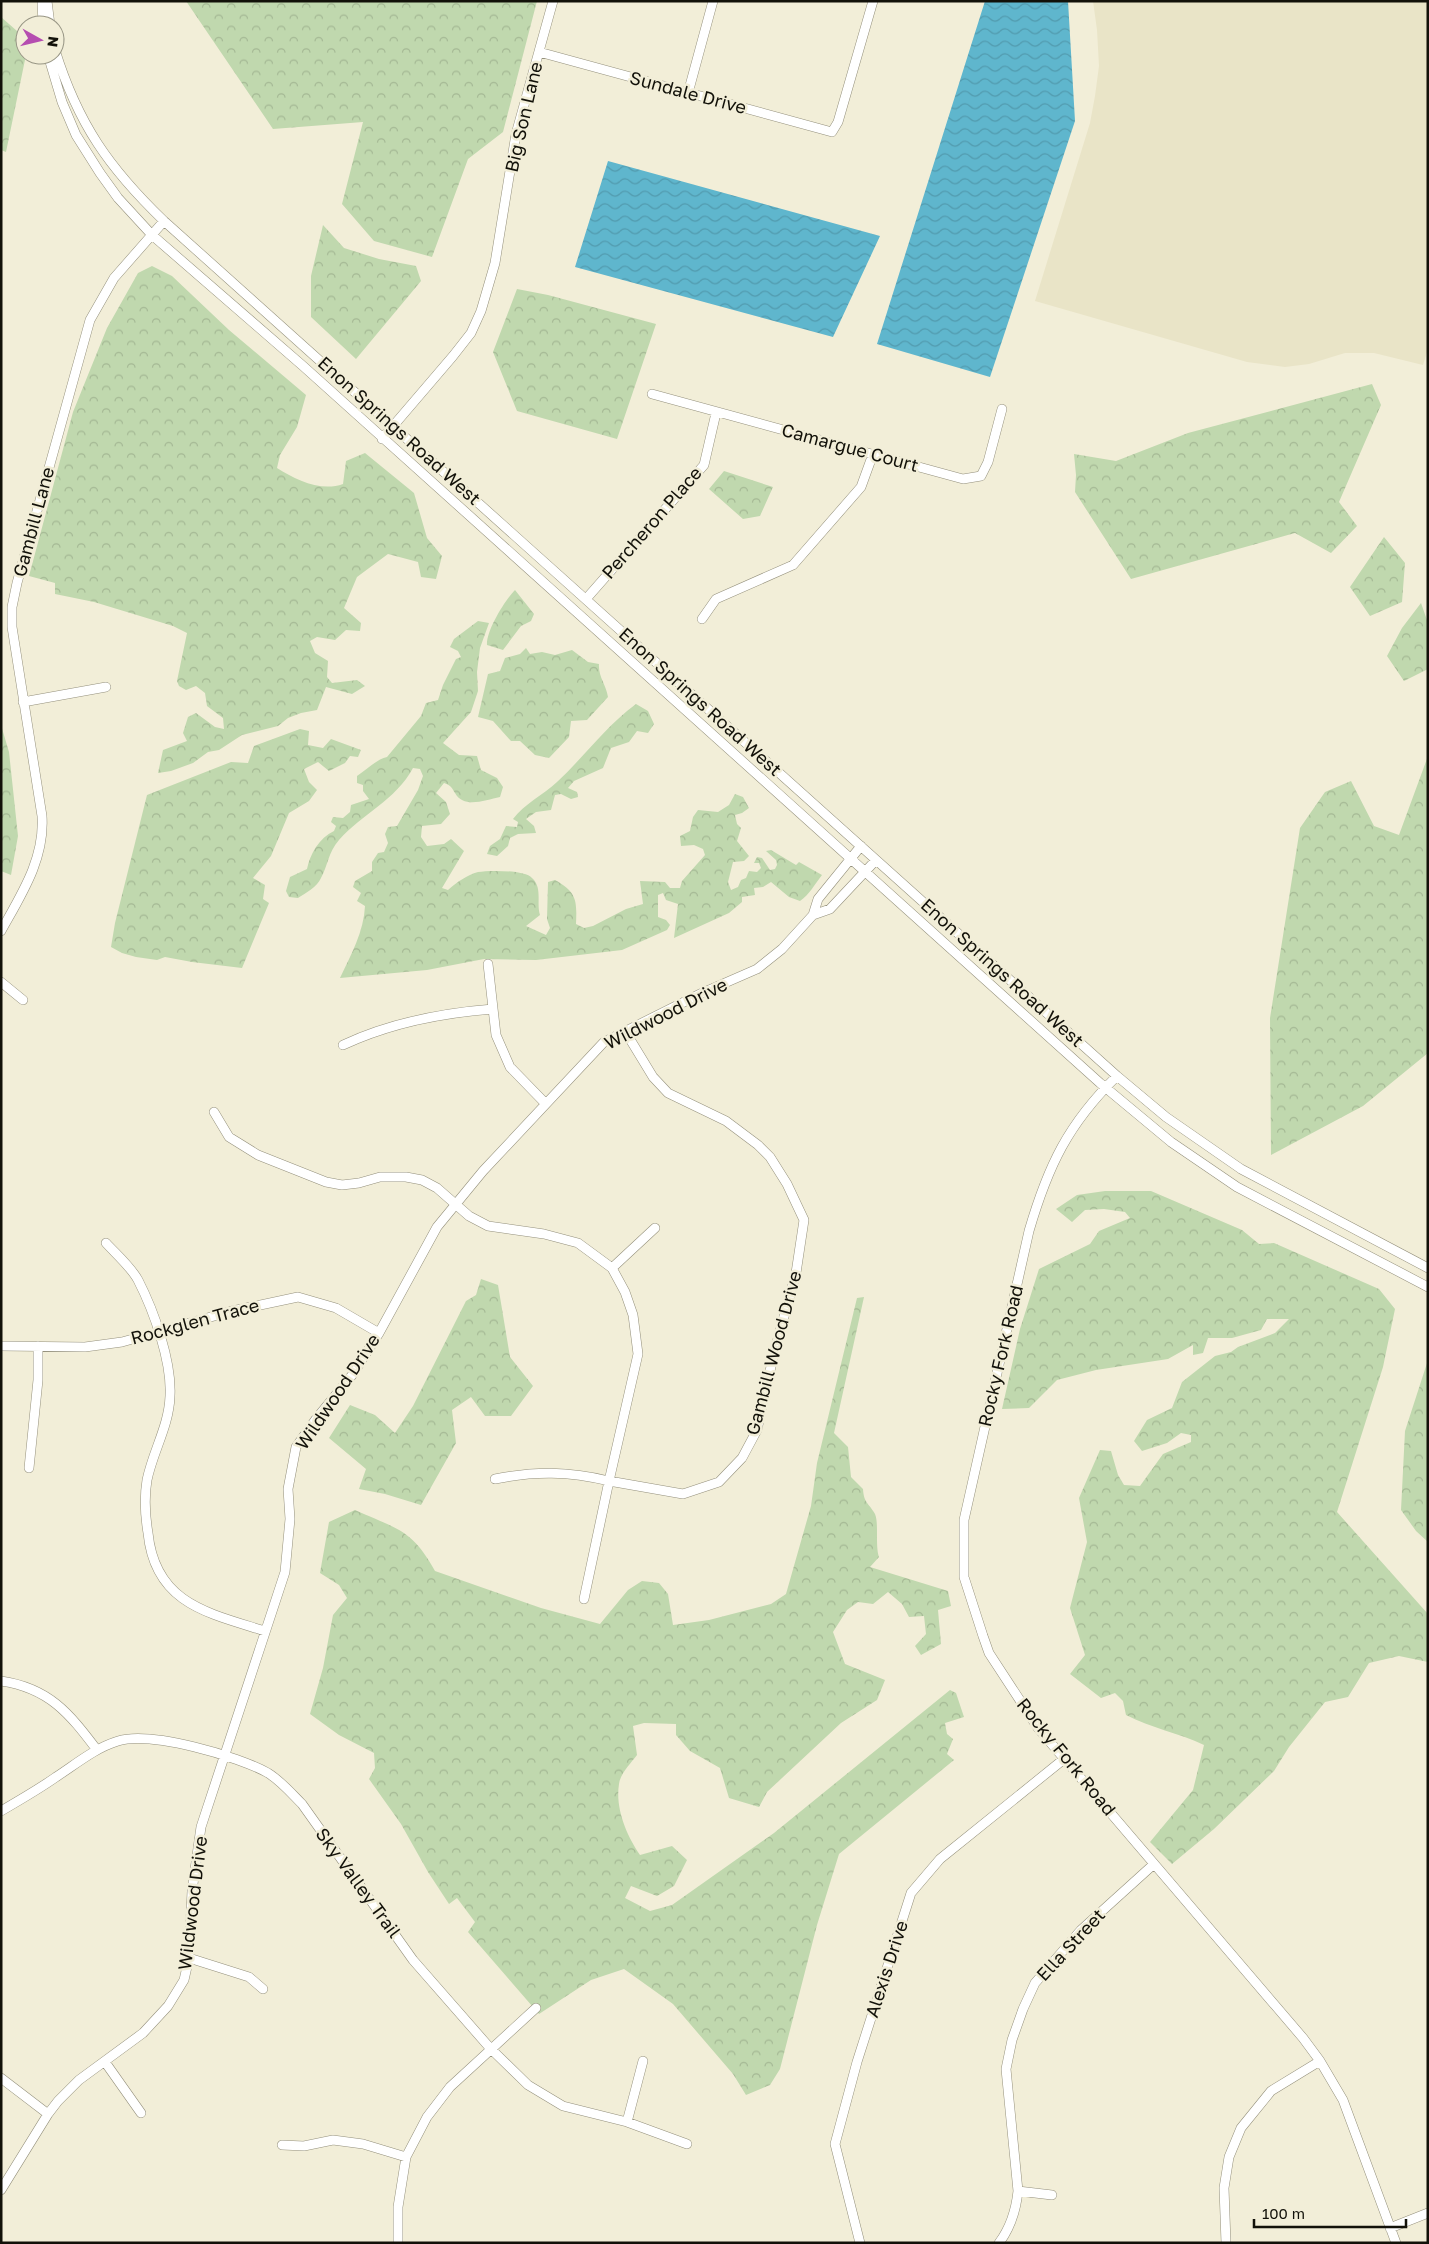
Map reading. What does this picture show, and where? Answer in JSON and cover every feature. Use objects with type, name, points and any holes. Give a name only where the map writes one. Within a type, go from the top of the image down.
[{"type":"street","points":[[42,1],[43,15]]},
{"type":"street","points":[[48,1],[49,15]]},
{"type":"street","name":"Big Son Lane","points":[[382,439],[471,333],[482,311],[496,263],[516,134],[554,1]]},
{"type":"street","points":[[688,93],[713,1]]},
{"type":"street","name":"Sundale Drive","points":[[539,52],[832,132],[835,128],[873,1]]},
{"type":"street","points":[[51,65],[62,102],[76,135],[109,186],[152,235],[1117,1099],[1171,1142],[1237,1187],[1428,1287]]},
{"type":"street","name":"Enon Springs Road West","points":[[60,65],[80,115],[100,150],[126,183],[164,221],[1117,1076],[1166,1117],[1242,1169],[1428,1268]]},
{"type":"street","name":"Gambill Lane","points":[[1,931],[37,861],[42,833],[42,816],[12,627],[12,607],[90,320],[114,278],[164,221]]},
{"type":"street","name":"Camargue Court","points":[[652,394],[963,479],[981,476],[988,462],[1002,409]]},
{"type":"street","name":"Percheron Place","points":[[586,599],[704,465],[716,413]]},
{"type":"street","points":[[702,619],[716,599],[793,565],[861,487],[872,454]]},
{"type":"street","points":[[23,702],[106,687]]},
{"type":"street","name":"Wildwood Drive","points":[[1,2190],[48,2114],[78,2080],[143,2033],[168,2006],[184,1980],[189,1958],[192,1891],[201,1827],[285,1572],[290,1519],[288,1489],[296,1447],[316,1419],[352,1377],[426,1244],[455,1205],[545,1103],[599,1047],[625,1031],[757,969],[782,949],[813,915],[818,899],[861,846]]},
{"type":"street","name":"Wildwood Drive","points":[[813,915],[830,909],[876,860]]},
{"type":"street","points":[[488,964],[496,1035],[510,1067],[545,1103]]},
{"type":"street","points":[[1,982],[24,1000]]},
{"type":"street","points":[[343,1045],[360,1037],[419,1018],[493,1009]]},
{"type":"street","name":"Gambill Wood Drive","points":[[494,1478],[526,1473],[576,1473],[682,1494],[719,1482],[742,1458],[757,1430],[774,1353],[796,1273],[804,1220],[787,1184],[770,1157],[753,1141],[726,1121],[668,1093],[653,1077],[625,1031]]},
{"type":"street","name":"Rocky Fork Road","points":[[1117,1076],[1105,1088],[1059,1149],[1042,1187],[1029,1231],[964,1520],[964,1577],[989,1653],[1038,1728],[1320,2061],[1343,2100],[1396,2243]]},
{"type":"street","points":[[214,1112],[229,1137],[258,1155],[326,1182],[342,1185],[359,1183],[380,1176],[406,1176],[422,1180],[437,1188],[469,1216],[488,1226],[544,1234],[578,1244],[612,1268],[625,1292],[633,1315],[638,1354],[584,1599]]},
{"type":"street","points":[[612,1268],[655,1228]]},
{"type":"street","points":[[106,1243],[137,1279],[160,1333],[170,1378],[170,1405],[147,1479],[144,1506],[148,1542],[158,1573],[176,1594],[194,1606],[215,1616],[265,1631]]},
{"type":"street","name":"Rockglen Trace","points":[[1,1346],[100,1346],[160,1333],[232,1311],[298,1297],[336,1308],[378,1333]]},
{"type":"street","points":[[29,1468],[38,1380],[38,1346]]},
{"type":"street","points":[[1,1681],[35,1690],[53,1700],[74,1720],[97,1750]]},
{"type":"street","name":"Sky Valley Trail","points":[[1,1811],[97,1750],[119,1740],[139,1737],[189,1746],[268,1773],[302,1804],[413,1960],[490,2048],[528,2085],[563,2106],[627,2122],[687,2144]]},
{"type":"street","name":"Alexis Drive","points":[[860,2243],[835,2144],[857,2062],[912,1892],[940,1859],[1064,1759]]},
{"type":"street","name":"Ella Street","points":[[999,2243],[1006,2234],[1016,2208],[1018,2191],[1006,2069],[1012,2040],[1022,2009],[1035,1983],[1082,1930],[1154,1864]]},
{"type":"street","points":[[189,1958],[249,1977],[263,1989]]},
{"type":"street","points":[[398,2243],[398,2207],[406,2157],[427,2117],[450,2087],[490,2048],[536,2008]]},
{"type":"street","points":[[627,2122],[642,2061]]},
{"type":"street","points":[[1226,2243],[1224,2188],[1229,2157],[1241,2128],[1270,2091],[1320,2061]]},
{"type":"street","points":[[105,2062],[141,2113]]},
{"type":"street","points":[[1,2078],[48,2114]]},
{"type":"street","points":[[282,2145],[304,2146],[333,2140],[363,2144],[406,2157]]},
{"type":"street","points":[[1018,2191],[1052,2195]]},
{"type":"street","points":[[1390,2228],[1428,2214]]},
{"type":"shaded area","points":[[1093,1],[1428,1],[1428,349],[1423,365],[1374,353],[1345,353],[1309,364],[1285,367],[1247,362],[1035,301],[1090,123],[1099,66]]},
{"type":"green space","points":[[186,1],[537,1],[503,132],[468,159],[432,257],[374,241],[342,204],[363,122],[273,129]]},
{"type":"green space","points":[[1,17],[15,29],[15,65],[24,65],[6,152],[1,150]]},
{"type":"green space","points":[[323,225],[344,248],[379,259],[416,266],[421,281],[356,359],[311,317],[311,276]]},
{"type":"green space","points":[[152,266],[172,276],[229,330],[306,395],[297,427],[280,455],[277,468],[309,484],[326,487],[335,486],[343,484],[346,461],[365,453],[414,493],[427,538],[442,556],[436,579],[421,577],[418,562],[388,554],[357,577],[344,608],[361,623],[360,631],[346,630],[335,640],[317,637],[310,641],[315,653],[328,661],[327,677],[332,683],[357,680],[365,686],[352,694],[326,687],[317,710],[288,718],[278,726],[242,735],[219,750],[208,752],[193,763],[171,771],[158,773],[163,750],[187,741],[183,733],[188,717],[196,713],[215,727],[224,729],[223,718],[207,706],[205,693],[196,686],[186,690],[179,686],[177,681],[187,633],[173,626],[94,602],[55,594],[55,583],[29,576],[73,412],[107,328],[138,273]]},
{"type":"green space","points":[[517,289],[548,295],[656,324],[617,439],[517,411],[493,352]]},
{"type":"green space","points":[[1372,384],[1381,405],[1339,502],[1357,526],[1331,553],[1295,533],[1131,579],[1075,492],[1074,454],[1116,461],[1188,433]]},
{"type":"green space","points":[[724,471],[773,487],[760,516],[743,519],[709,489]]},
{"type":"green space","points":[[1384,537],[1405,563],[1402,602],[1370,616],[1350,587]]},
{"type":"green space","points":[[515,590],[534,614],[531,621],[521,626],[503,650],[487,645],[497,616]]},
{"type":"green space","points":[[1421,603],[1428,623],[1428,669],[1404,681],[1387,656],[1402,628]]},
{"type":"green space","points":[[478,621],[489,623],[480,648],[477,672],[478,691],[471,712],[443,743],[459,755],[477,756],[481,770],[497,778],[503,787],[500,797],[475,802],[464,801],[459,798],[449,785],[444,783],[436,793],[446,802],[450,814],[441,824],[422,826],[421,837],[427,846],[444,844],[451,839],[464,851],[442,888],[448,890],[462,879],[478,872],[506,871],[528,875],[537,886],[540,915],[526,926],[546,935],[550,928],[547,919],[548,882],[555,880],[572,893],[576,903],[576,924],[584,928],[593,926],[626,909],[643,904],[640,881],[665,882],[670,888],[680,888],[682,881],[705,855],[703,849],[694,845],[681,846],[680,836],[690,831],[693,817],[698,810],[718,812],[729,805],[735,794],[743,797],[749,808],[735,815],[737,824],[741,828],[737,841],[749,856],[744,861],[733,862],[728,882],[731,890],[738,887],[749,871],[757,872],[761,868],[759,863],[754,863],[757,857],[762,858],[770,870],[775,869],[777,865],[776,860],[766,851],[771,850],[796,865],[799,862],[822,875],[809,893],[800,901],[789,897],[771,882],[763,887],[754,888],[755,895],[742,897],[742,902],[729,913],[674,938],[678,904],[666,900],[663,893],[658,895],[658,917],[666,920],[670,925],[667,930],[622,950],[536,960],[484,959],[427,970],[340,978],[356,943],[364,915],[365,906],[357,901],[361,893],[353,887],[355,881],[372,871],[372,862],[378,853],[384,852],[388,843],[385,834],[388,827],[397,826],[418,790],[423,776],[420,769],[413,768],[398,789],[339,840],[321,878],[308,892],[298,898],[289,897],[286,891],[290,877],[307,869],[316,847],[334,831],[336,826],[331,822],[333,817],[343,818],[350,812],[351,805],[369,799],[363,791],[363,785],[357,783],[357,776],[375,762],[387,757],[421,716],[426,703],[438,700],[456,659],[461,657],[458,651],[450,647],[454,639]]},
{"type":"green space","points":[[526,648],[530,654],[542,652],[555,655],[572,650],[588,662],[599,664],[608,697],[587,720],[571,721],[569,737],[549,758],[535,755],[520,741],[511,741],[493,721],[478,717],[488,674],[500,671],[505,658],[520,654]]},
{"type":"green space","points":[[636,704],[648,711],[654,724],[648,733],[637,731],[629,742],[611,748],[603,768],[574,781],[568,788],[577,792],[578,797],[571,799],[561,794],[555,795],[551,810],[536,812],[526,819],[534,826],[536,833],[518,834],[510,838],[508,846],[497,856],[487,854],[490,846],[500,839],[506,826],[517,827],[518,822],[513,819],[517,814],[557,782],[614,722]]},
{"type":"green space","points":[[1,725],[9,752],[18,836],[11,875],[1,871]]},
{"type":"green space","points":[[300,729],[309,731],[308,745],[323,748],[331,739],[361,750],[358,757],[350,756],[345,763],[329,771],[318,762],[304,769],[309,782],[317,790],[309,801],[289,813],[271,856],[253,878],[265,885],[263,899],[269,903],[242,968],[165,957],[157,960],[136,957],[111,947],[115,923],[147,795],[231,762],[248,763],[254,746]]},
{"type":"green space","points":[[1428,756],[1428,1053],[1363,1106],[1271,1155],[1270,1018],[1300,828],[1325,792],[1351,781],[1374,826],[1399,835]]},
{"type":"green space","points":[[1105,1191],[1151,1191],[1242,1230],[1259,1244],[1274,1243],[1379,1289],[1395,1309],[1383,1367],[1337,1512],[1428,1614],[1428,1662],[1399,1656],[1369,1663],[1348,1697],[1325,1702],[1289,1747],[1274,1771],[1214,1829],[1172,1864],[1150,1842],[1193,1790],[1204,1745],[1126,1715],[1123,1701],[1115,1693],[1101,1698],[1070,1674],[1085,1655],[1070,1608],[1087,1542],[1079,1498],[1100,1450],[1111,1451],[1118,1475],[1124,1485],[1140,1486],[1163,1454],[1191,1442],[1191,1435],[1181,1433],[1167,1443],[1142,1451],[1134,1441],[1147,1420],[1172,1408],[1182,1382],[1215,1356],[1231,1352],[1238,1347],[1275,1333],[1289,1319],[1267,1319],[1261,1330],[1232,1338],[1208,1338],[1203,1353],[1193,1355],[1193,1345],[1168,1359],[1096,1370],[1057,1380],[1029,1408],[1002,1409],[1020,1329],[1039,1269],[1090,1244],[1099,1231],[1130,1218],[1125,1212],[1104,1209],[1085,1210],[1072,1222],[1056,1209],[1077,1195]]},
{"type":"green space","points":[[481,1279],[498,1285],[510,1357],[533,1386],[511,1416],[485,1416],[471,1397],[452,1410],[456,1443],[421,1505],[385,1494],[359,1489],[366,1469],[329,1438],[350,1405],[375,1415],[395,1433],[413,1406],[466,1301],[476,1295]]},
{"type":"green space","points":[[864,1297],[834,1433],[848,1447],[851,1477],[863,1489],[866,1501],[875,1514],[879,1557],[870,1567],[948,1591],[951,1606],[938,1610],[941,1644],[921,1655],[915,1646],[926,1634],[924,1616],[909,1617],[902,1604],[888,1592],[873,1604],[858,1602],[847,1610],[833,1632],[845,1664],[885,1680],[877,1700],[841,1723],[767,1792],[759,1807],[729,1798],[720,1768],[690,1751],[676,1735],[676,1724],[644,1723],[633,1726],[637,1755],[624,1773],[619,1784],[620,1812],[640,1855],[672,1846],[687,1860],[674,1886],[657,1896],[631,1886],[625,1898],[650,1911],[672,1905],[774,1833],[950,1690],[956,1693],[964,1717],[945,1723],[947,1734],[953,1739],[947,1754],[954,1760],[839,1854],[817,1925],[780,2069],[770,2085],[746,2095],[733,2074],[673,2004],[624,1969],[591,1980],[539,2014],[468,1932],[475,1922],[457,1898],[449,1904],[428,1872],[401,1824],[369,1779],[375,1768],[374,1753],[339,1735],[310,1714],[323,1668],[333,1615],[347,1598],[339,1585],[320,1573],[329,1522],[355,1510],[393,1527],[411,1538],[427,1557],[435,1571],[541,1608],[600,1624],[628,1590],[642,1581],[659,1583],[668,1594],[673,1625],[709,1620],[771,1604],[786,1594],[811,1506],[817,1463],[857,1298]]},
{"type":"green space","points":[[1428,1360],[1428,1542],[1416,1531],[1401,1510],[1405,1431]]},
{"type":"water","points":[[985,1],[1068,1],[1075,121],[990,377],[877,344]]},
{"type":"water","points":[[608,161],[880,236],[833,337],[575,267]]}]
